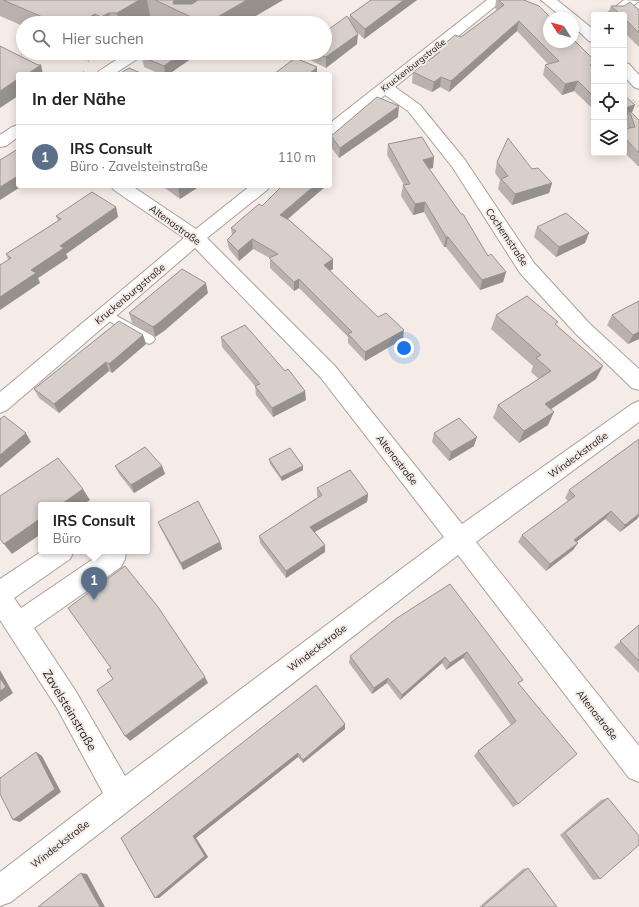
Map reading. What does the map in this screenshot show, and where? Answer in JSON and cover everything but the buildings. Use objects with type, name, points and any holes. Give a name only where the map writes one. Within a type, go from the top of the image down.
[{"type":"street","name":"Kruckenburgstraße","points":[[332,129],[496,0]]},
{"type":"street","points":[[548,0],[580,21],[591,34]]},
{"type":"street","points":[[616,12],[633,0]]},
{"type":"street","points":[[107,72],[126,60]]},
{"type":"street","points":[[627,70],[639,84]]},
{"type":"street","name":"Cochemstraße","points":[[384,87],[414,108],[454,158],[527,268],[583,329],[639,382]]},
{"type":"street","points":[[0,142],[16,131]]},
{"type":"street","name":"Altenastraße","points":[[123,188],[196,238],[328,372],[639,768]]},
{"type":"street","name":"Kruckenburgstraße","points":[[0,404],[196,238],[258,188]]},
{"type":"street","name":"Windeckstraße","points":[[0,891],[121,797],[460,540],[639,410]]},
{"type":"street","points":[[0,593],[58,554]]},
{"type":"street","points":[[17,625],[113,559],[114,554]]},
{"type":"street","name":"Zavelsteinstraße","points":[[0,598],[66,699],[121,797]]},
{"type":"lane","points":[[106,314],[149,339]]},
{"type":"path","points":[[12,61],[16,58]]},
{"type":"place","name":"IRS Consult","points":[[94,600]]}]
